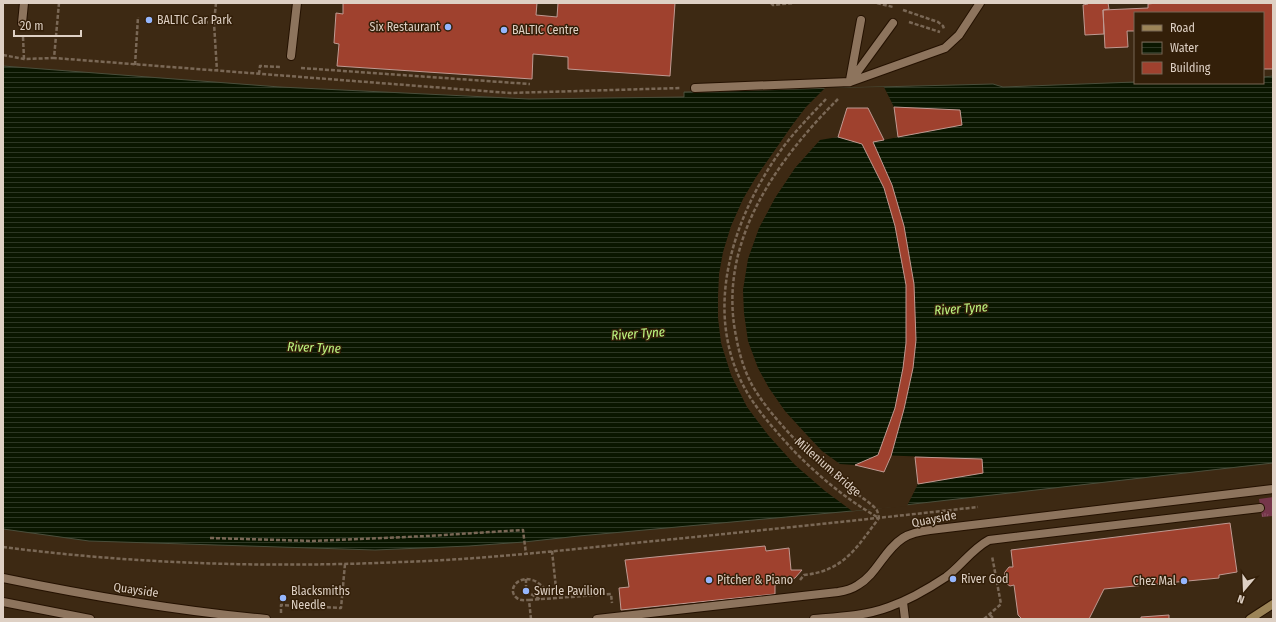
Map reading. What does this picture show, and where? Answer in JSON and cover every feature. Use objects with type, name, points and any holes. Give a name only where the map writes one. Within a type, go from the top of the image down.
[{"type":"main road","points":[[1250,619],[1273,604]]},
{"type":"street","points":[[22,23],[24,3]]},
{"type":"street","points":[[291,56],[297,3]]},
{"type":"street","points":[[695,88],[849,85],[945,48],[959,35],[980,3]]},
{"type":"street","points":[[849,85],[861,20]]},
{"type":"street","points":[[849,85],[893,23]]},
{"type":"street","name":"Quayside","points":[[596,619],[849,590],[858,586],[865,580],[890,549],[897,543],[904,538],[923,531],[986,522],[1273,489]]},
{"type":"street","points":[[814,619],[872,612],[889,608],[903,602],[947,577],[979,546],[989,540],[1260,508]]},
{"type":"street","name":"Quayside","points":[[3,578],[97,597],[230,616],[266,619]]},
{"type":"street","points":[[3,602],[90,619]]},
{"type":"street","points":[[903,602],[905,619]]},
{"type":"path","points":[[54,58],[59,3]]},
{"type":"path","points":[[216,3],[214,23],[217,71]]},
{"type":"path","points":[[771,3],[773,5],[794,3]]},
{"type":"path","points":[[877,3],[889,5],[938,22],[944,29],[941,32],[936,31],[897,18],[893,23]]},
{"type":"path","points":[[135,65],[138,17]]},
{"type":"path","points":[[204,22],[214,23]]},
{"type":"path","points":[[22,23],[24,59]]},
{"type":"path","points":[[3,55],[24,59],[54,58],[510,93],[695,88]]},
{"type":"path","points":[[259,74],[260,66],[283,67]]},
{"type":"path","points":[[299,68],[530,84]]},
{"type":"path","points":[[849,85],[806,133],[768,184],[753,213],[740,249],[735,270],[732,298],[738,348],[748,376],[765,404],[783,427],[814,459],[876,509],[880,518]]},
{"type":"path","name":"Millenium Bridge","points":[[849,85],[824,100],[799,127],[765,174],[743,215],[736,236],[728,270],[725,302],[727,335],[740,380],[758,409],[783,440],[804,461],[832,485],[864,510],[880,518]]},
{"type":"path","points":[[3,547],[144,561],[345,564],[526,554],[880,518]]},
{"type":"path","points":[[804,575],[817,574],[840,563],[852,553],[880,518]]},
{"type":"path","points":[[210,538],[313,541],[523,530],[526,554]]},
{"type":"path","points":[[552,551],[556,588],[545,589],[532,579],[520,580],[516,582],[514,586],[514,593],[517,599],[542,600],[611,594],[613,618]]},
{"type":"path","points":[[280,619],[281,605],[341,608],[345,564]]},
{"type":"path","points":[[526,579],[526,591],[542,600]]},
{"type":"path","points":[[529,600],[531,619]]},
{"type":"path","points":[[985,619],[1001,604]]},
{"type":"path","points":[[990,615],[994,619]]},
{"type":"green space","points":[[1273,497],[1273,516],[1262,517],[1259,499]]},
{"type":"water","name":"River Tyne","points":[[3,66],[280,87],[529,99],[684,97],[684,92],[993,84],[1003,87],[1134,82],[1134,84],[1264,84],[1264,77],[1273,76],[1273,463],[852,511],[469,546],[375,550],[89,541],[3,529]]},
{"type":"pier","points":[[884,87],[894,107],[960,110],[962,125],[862,144],[838,137],[820,140],[795,168],[775,198],[759,228],[748,259],[743,290],[744,313],[748,341],[758,368],[769,388],[785,411],[822,451],[840,464],[855,465],[878,455],[982,459],[983,473],[918,484],[907,506],[852,511],[825,491],[795,465],[768,435],[747,407],[731,375],[721,343],[718,318],[719,274],[723,252],[731,226],[743,199],[756,177],[806,107],[825,88]]},
{"type":"building","name":"BALTIC Centre","points":[[343,3],[537,3],[536,15],[557,17],[558,3],[675,3],[670,76],[568,69],[568,57],[533,54],[532,79],[337,66],[339,44],[334,43],[336,13],[343,14]]},
{"type":"building","points":[[1088,3],[1108,3],[1109,9],[1103,10],[1104,34],[1085,35],[1083,5]]},
{"type":"building","points":[[1273,3],[1273,69],[1264,69],[1264,12],[1134,12],[1134,31],[1127,31],[1128,47],[1105,48],[1103,10],[1148,8],[1148,4]]},
{"type":"building","points":[[894,107],[960,110],[962,125],[898,137]]},
{"type":"building","points":[[847,108],[868,108],[884,140],[873,142],[892,185],[904,226],[914,284],[916,340],[913,368],[904,409],[891,456],[884,472],[855,465],[878,455],[895,408],[903,368],[906,343],[906,285],[895,226],[884,188],[862,144],[838,137]]},
{"type":"building","points":[[915,457],[982,459],[983,473],[918,484]]},
{"type":"building","points":[[1230,523],[1237,572],[1219,575],[1219,578],[1104,589],[1089,619],[1022,619],[1018,615],[1014,585],[1010,586],[1007,584],[1004,578],[1005,572],[1009,567],[1013,567],[1011,550]]},
{"type":"building","name":"Pitcher & Piano","points":[[765,546],[766,551],[789,548],[791,570],[802,570],[795,578],[775,585],[775,594],[621,610],[619,588],[629,587],[625,560]]},
{"type":"building","points":[[1169,615],[1169,619],[1141,619],[1141,617]]},
{"type":"place","name":"BALTIC Car Park","points":[[149,20]]},
{"type":"place","name":"Six Restaurant","points":[[448,27]]},
{"type":"place","name":"BALTIC Centre","points":[[504,30]]},
{"type":"place","name":"River God","points":[[953,579]]},
{"type":"place","name":"Pitcher & Piano","points":[[709,580]]},
{"type":"place","name":"Chez Mal","points":[[1184,581]]},
{"type":"place","name":"Swirle Pavilion","points":[[526,591]]},
{"type":"place","name":"Blacksmiths Needle","points":[[283,598]]}]
